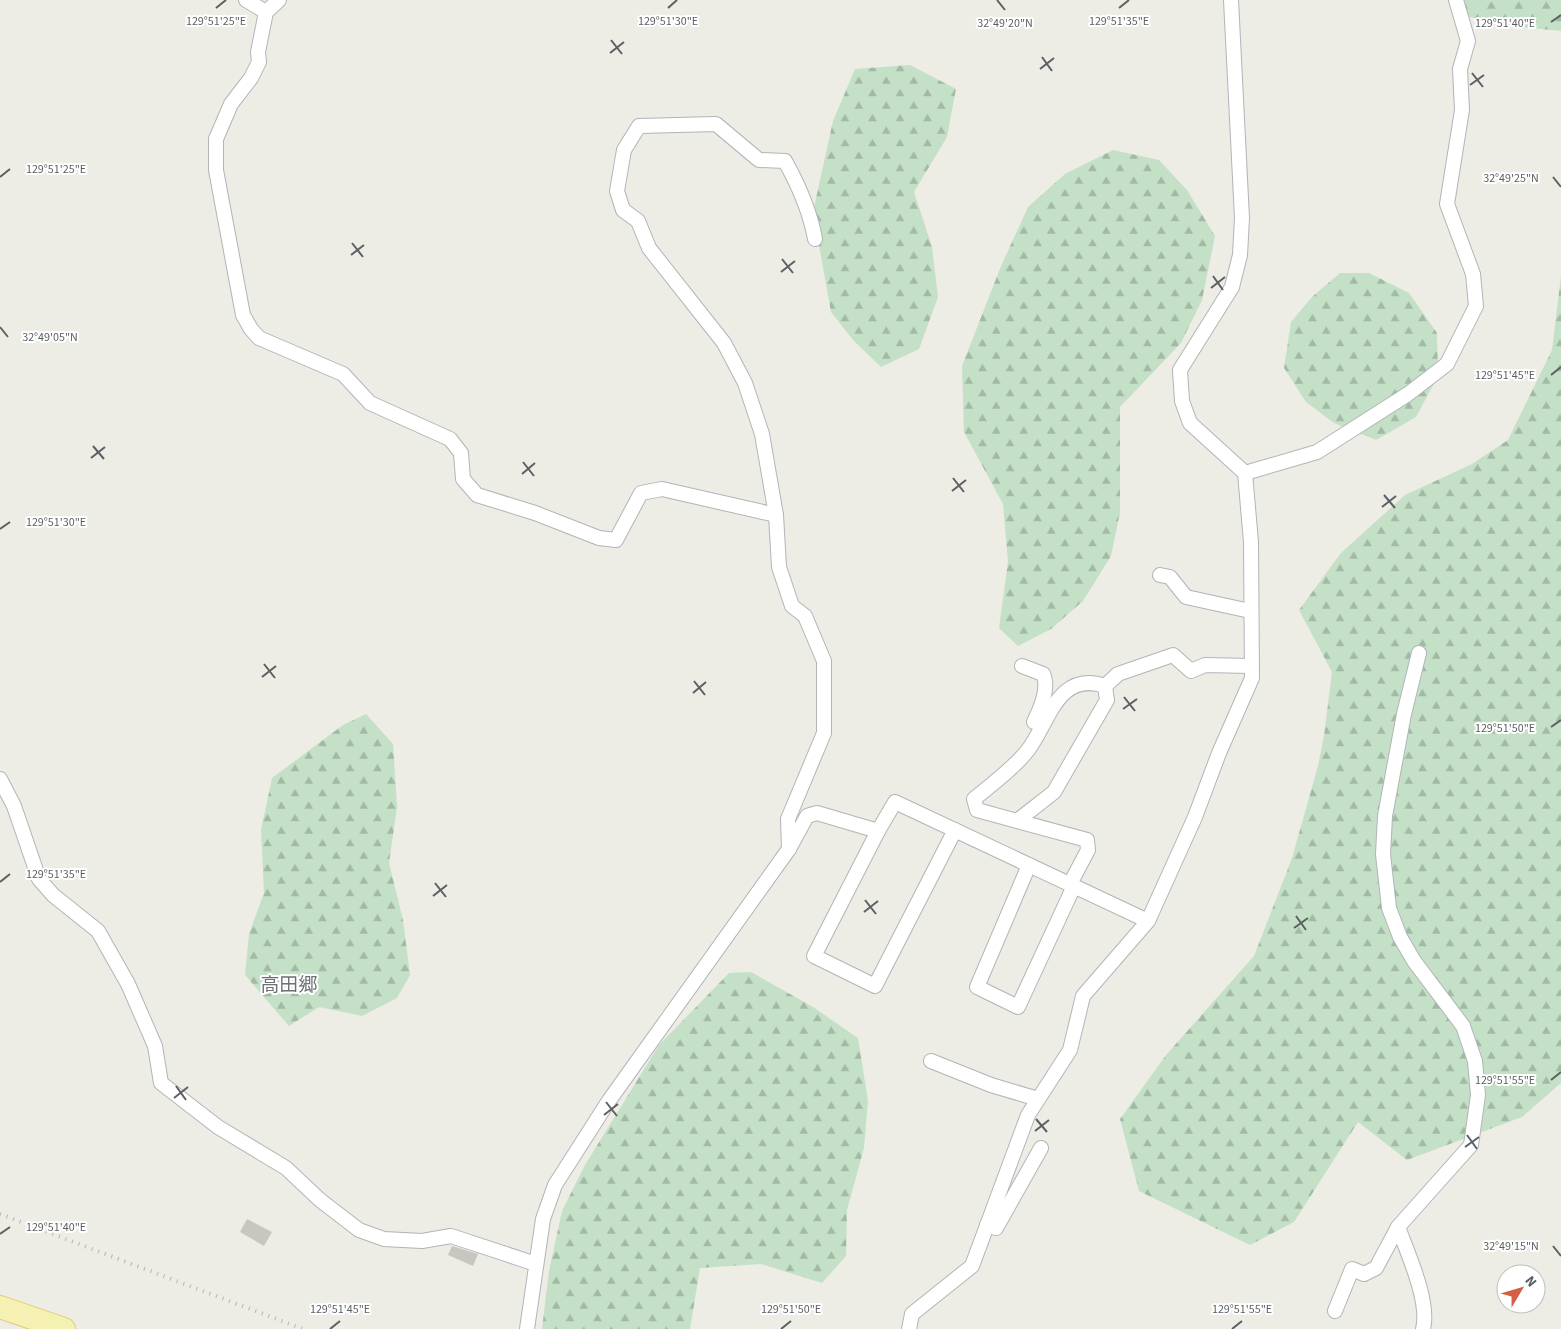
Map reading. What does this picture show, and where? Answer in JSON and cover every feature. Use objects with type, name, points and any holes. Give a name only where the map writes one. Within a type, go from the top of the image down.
[{"type":"main road","points":[[0,1307],[64,1329]]},
{"type":"street","points":[[246,0],[266,12]]},
{"type":"street","points":[[279,0],[266,12],[258,52],[259,62],[251,78],[231,104],[216,139],[216,170],[243,315],[259,338],[343,374],[370,404],[450,439],[461,453],[462,480],[477,496],[535,513],[599,538],[616,540],[641,493],[662,489],[776,515]]},
{"type":"street","points":[[909,1329],[912,1314],[972,1266],[1028,1115],[1070,1050],[1083,996],[1148,921],[1195,818],[1219,753],[1252,678],[1250,611],[1251,542],[1245,473],[1190,423],[1182,401],[1180,370],[1232,287],[1240,255],[1242,218],[1231,0]]},
{"type":"street","points":[[1245,473],[1317,452],[1367,418],[1408,394],[1447,364],[1476,306],[1473,274],[1446,204],[1462,110],[1460,70],[1468,41],[1456,0]]},
{"type":"street","points":[[789,850],[788,819],[824,733],[824,661],[805,616],[792,606],[786,592],[779,567],[776,515],[762,434],[745,383],[724,343],[649,248],[638,221],[623,210],[617,191],[624,150],[639,126],[716,124],[759,160],[785,161],[801,191],[811,218],[815,239]]},
{"type":"street","points":[[1160,575],[1170,578],[1186,597],[1250,611]]},
{"type":"street","points":[[1335,1311],[1352,1269],[1364,1274],[1376,1268],[1398,1227],[1471,1145],[1478,1095],[1475,1061],[1463,1026],[1414,961],[1400,937],[1389,908],[1383,854],[1385,816],[1404,714],[1419,653]]},
{"type":"street","points":[[1105,686],[1118,674],[1172,654],[1191,671],[1206,665],[1251,666]]},
{"type":"street","points":[[1022,666],[1044,674],[1046,680],[1040,710],[1023,742],[1022,755]]},
{"type":"street","points":[[1029,865],[977,987],[1018,1007],[1088,850],[1087,840],[977,810],[974,799],[1028,750],[1060,696],[1072,688],[1091,681],[1105,686]]},
{"type":"street","points":[[1017,821],[1054,792],[1064,777],[1107,700],[1105,686]]},
{"type":"street","points":[[0,779],[14,806],[39,879],[53,895],[98,931],[128,984],[155,1046],[161,1083],[218,1127],[286,1168],[320,1200],[359,1230],[384,1240],[422,1241],[451,1236],[536,1264]]},
{"type":"street","points":[[955,830],[875,986],[814,956],[894,802],[955,830],[1148,921]]},
{"type":"street","points":[[527,1329],[543,1219],[555,1185],[608,1102],[789,850],[808,816],[818,813],[878,831]]},
{"type":"street","points":[[931,1061],[991,1085],[1038,1099]]},
{"type":"street","points":[[987,1225],[996,1228],[1041,1148]]},
{"type":"street","points":[[1398,1227],[1416,1280],[1425,1320],[1423,1329]]},
{"type":"green space","points":[[1447,0],[1561,0],[1561,31],[1510,26],[1466,16]]},
{"type":"green space","points":[[910,65],[956,89],[947,137],[914,192],[932,247],[938,297],[919,349],[881,367],[853,340],[831,312],[813,212],[833,121],[855,69]]},
{"type":"green space","points":[[1113,150],[1159,160],[1187,190],[1215,236],[1202,300],[1181,343],[1120,407],[1120,512],[1111,556],[1083,601],[1051,629],[1018,646],[999,628],[1008,562],[1003,504],[964,432],[962,366],[1001,266],[1028,207],[1065,174]]},
{"type":"green space","points":[[1340,273],[1369,273],[1409,293],[1437,333],[1438,376],[1416,417],[1376,440],[1334,423],[1306,402],[1284,368],[1291,322],[1312,297]]},
{"type":"green space","points":[[1561,276],[1561,1083],[1522,1117],[1407,1160],[1358,1122],[1294,1222],[1250,1245],[1139,1191],[1120,1119],[1166,1055],[1254,956],[1292,858],[1318,766],[1324,736],[1332,672],[1299,610],[1341,553],[1405,495],[1472,464],[1508,440],[1552,350]]},
{"type":"green space","points":[[366,714],[393,744],[397,807],[389,863],[403,920],[410,975],[397,998],[362,1016],[319,1007],[289,1026],[245,975],[249,934],[264,893],[261,830],[272,778],[343,725]]},
{"type":"green space","points":[[751,972],[813,1007],[858,1038],[868,1101],[864,1148],[847,1210],[846,1256],[822,1283],[761,1264],[700,1268],[690,1329],[542,1329],[549,1271],[562,1211],[585,1165],[659,1045],[729,973]]},
{"type":"building","points":[[247,1219],[272,1232],[264,1246],[240,1232]]},
{"type":"building","points":[[452,1246],[478,1254],[473,1266],[448,1255]]},
{"type":"railway","points":[[0,1214],[303,1329]]},
{"type":"district","name":"高田郷","points":[[289,985]]}]
